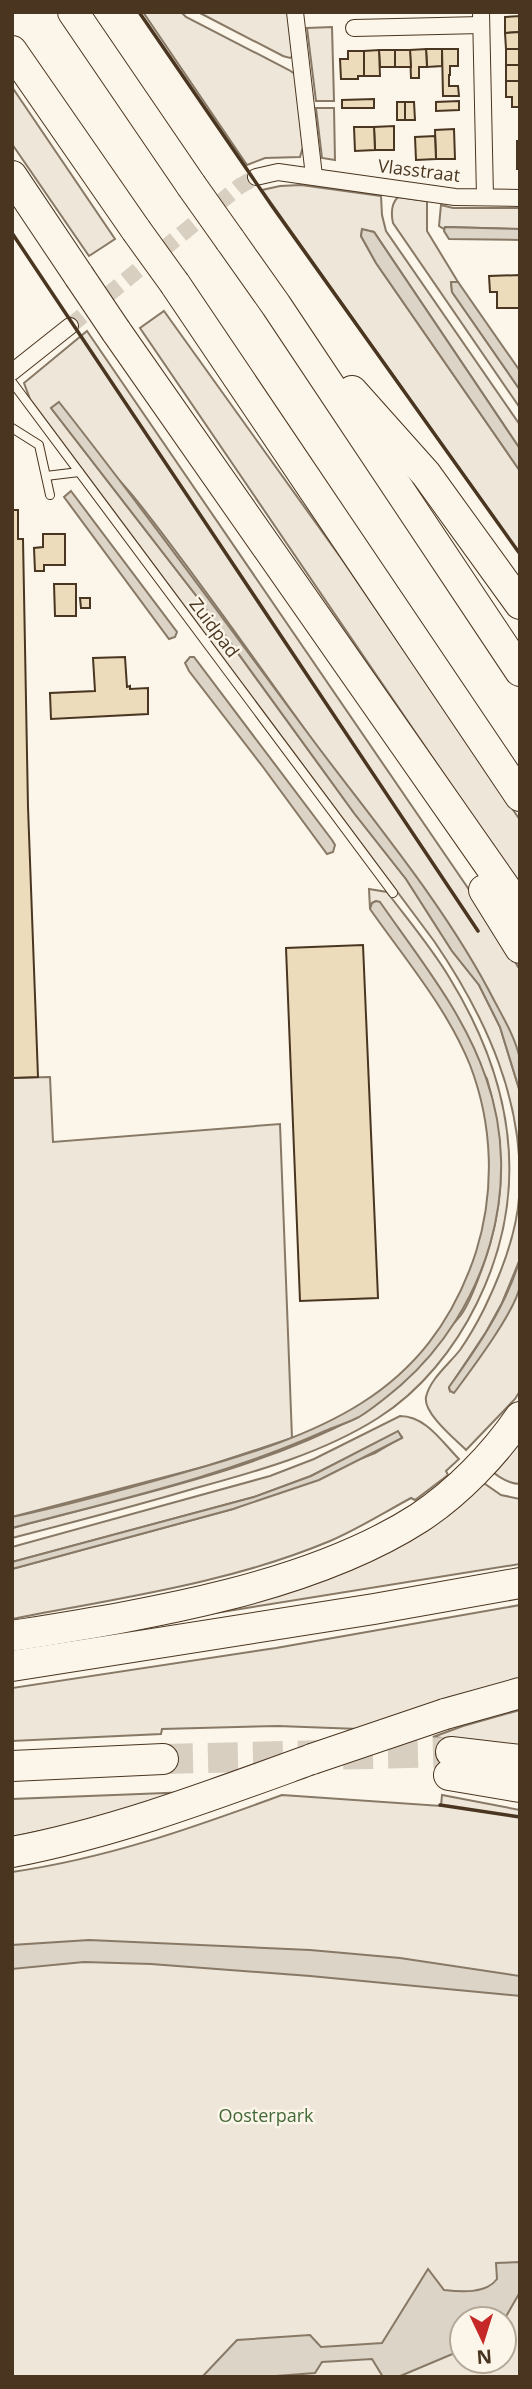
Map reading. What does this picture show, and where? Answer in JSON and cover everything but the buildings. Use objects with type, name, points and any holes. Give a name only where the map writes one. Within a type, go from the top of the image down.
[{"type":"highway","points":[[73,12],[276,304],[520,671]]},
{"type":"highway","points":[[12,51],[175,284],[520,796]]},
{"type":"highway","points":[[12,176],[520,909]]},
{"type":"highway","points":[[276,304],[426,474],[520,604]]},
{"type":"highway","points":[[433,786],[470,867],[520,948]]},
{"type":"highway","points":[[12,1636],[188,1604],[317,1568],[374,1543],[420,1517],[464,1482],[520,1417]]},
{"type":"highway","points":[[12,1666],[374,1609],[520,1583]]},
{"type":"highway","points":[[12,1852],[62,1843],[169,1812],[312,1759],[446,1714],[520,1693]]},
{"type":"highway","points":[[12,1766],[163,1759]]},
{"type":"highway","points":[[520,1760],[450,1763],[520,1787]]},
{"type":"street","points":[[295,12],[314,176]]},
{"type":"street","points":[[354,28],[481,19],[485,197]]},
{"type":"street","name":"Vlasstraat","points":[[256,177],[278,172],[455,197],[520,198]]},
{"type":"street","points":[[12,372],[70,326]]},
{"type":"lane","name":"Zuidpad","points":[[12,382],[393,893]]},
{"type":"lane","points":[[12,428],[39,445],[50,495]]},
{"type":"lane","points":[[46,476],[79,472]]},
{"type":"green space","points":[[143,12],[181,12],[295,74],[303,147],[300,157],[265,158],[247,165]]},
{"type":"green space","points":[[198,12],[288,12],[293,56],[283,56]]},
{"type":"green space","points":[[332,27],[334,101],[316,101],[307,28]]},
{"type":"green space","points":[[12,87],[115,239],[89,256],[12,144]]},
{"type":"green space","points":[[316,108],[334,108],[335,160],[322,158]]},
{"type":"green space","points":[[301,185],[381,196],[386,231],[520,425],[520,449],[374,232],[362,230],[361,236],[376,263],[520,471],[520,554],[262,190]]},
{"type":"green space","points":[[398,197],[427,201],[427,231],[458,282],[451,282],[452,292],[520,390],[520,408],[393,223],[392,209]]},
{"type":"green space","points":[[441,205],[453,208],[520,208],[520,229],[444,229],[439,226]]},
{"type":"green space","points":[[164,311],[341,558],[520,820],[520,886],[140,328]]},
{"type":"green space","points":[[87,331],[485,913],[520,970],[520,1061],[483,981],[411,872],[138,502],[51,408],[198,598],[354,813],[406,879],[452,951],[479,985],[500,1027],[520,1092],[520,1259],[502,1303],[449,1388],[450,1391],[489,1341],[514,1301],[520,1286],[520,1391],[466,1450],[434,1418],[426,1403],[426,1397],[431,1384],[460,1350],[481,1314],[502,1269],[515,1226],[519,1198],[516,1129],[499,1063],[470,1000],[434,941],[30,399],[24,383]]},
{"type":"green space","points":[[369,889],[387,892],[449,977],[471,1016],[488,1056],[500,1096],[508,1137],[509,1178],[505,1219],[494,1261],[468,1320],[447,1352],[409,1395],[378,1418],[335,1441],[290,1460],[243,1475],[12,1538],[12,1528],[230,1469],[315,1437],[355,1418],[375,1402],[449,1329],[468,1304],[491,1242],[499,1196],[500,1150],[493,1103],[487,1079],[376,901],[370,909]]},
{"type":"green space","points":[[50,1077],[53,1142],[280,1124],[292,1438],[207,1466],[12,1517],[12,1078]]},
{"type":"green space","points":[[400,1416],[418,1420],[426,1425],[459,1459],[446,1471],[448,1475],[415,1500],[411,1498],[330,1541],[253,1568],[174,1588],[12,1619],[12,1569],[233,1509],[375,1453],[402,1437],[398,1432],[311,1476],[254,1497],[12,1562],[12,1547],[270,1476],[314,1459]]},
{"type":"green space","points":[[520,1433],[520,1484],[503,1479],[488,1468]]},
{"type":"green space","points":[[478,1479],[501,1495],[520,1499],[520,1564],[159,1622],[222,1606]]},
{"type":"green space","points":[[520,1605],[520,1679],[447,1698],[359,1729],[278,1726],[162,1729],[161,1734],[12,1741],[12,1688],[276,1648]]},
{"type":"green space","points":[[520,1710],[520,1747],[433,1737],[463,1726]]},
{"type":"green space","points":[[191,1792],[121,1814],[12,1837],[12,1799]]},
{"type":"green space","name":"Oosterpark","points":[[282,1795],[441,1806],[442,1795],[520,1810],[520,2377],[12,2377],[12,1872],[82,1859],[182,1830]]},
{"type":"shaded area","points":[[445,227],[520,229],[520,240],[449,239],[444,231]]},
{"type":"shaded area","points":[[362,229],[374,232],[520,449],[520,471],[376,263],[361,236]]},
{"type":"shaded area","points":[[451,282],[458,282],[520,371],[520,390],[452,292]]},
{"type":"shaded area","points":[[59,402],[429,894],[475,965],[513,1038],[520,1060],[520,1092],[500,1027],[479,985],[452,951],[406,879],[354,813],[198,598],[51,408]]},
{"type":"shaded area","points":[[71,491],[177,632],[175,637],[169,639],[64,497]]},
{"type":"shaded area","points":[[190,657],[194,657],[332,840],[335,845],[333,852],[327,854],[189,671],[185,663]]},
{"type":"shaded area","points":[[376,901],[380,902],[425,965],[466,1031],[486,1078],[497,1119],[501,1161],[499,1203],[490,1244],[476,1284],[456,1321],[431,1355],[401,1385],[355,1419],[210,1474],[12,1528],[12,1517],[231,1459],[322,1425],[362,1403],[397,1376],[429,1343],[455,1302],[476,1252],[486,1205],[489,1158],[483,1111],[478,1088],[461,1044],[424,984],[370,909]]},
{"type":"shaded area","points":[[520,1259],[520,1286],[510,1310],[492,1341],[454,1393],[450,1391],[449,1387],[499,1310]]},
{"type":"shaded area","points":[[398,1431],[402,1438],[319,1480],[233,1509],[12,1569],[12,1562],[254,1497],[311,1476]]},
{"type":"shaded area","points":[[89,1940],[310,1950],[400,1958],[520,1976],[520,1996],[151,1964],[84,1962],[12,1969],[12,1945]]},
{"type":"shaded area","points":[[520,2262],[520,2292],[513,2305],[448,2305],[448,2356],[398,2377],[383,2377],[372,2359],[322,2362],[315,2373],[263,2377],[202,2377],[237,2340],[310,2335],[321,2347],[382,2343],[428,2269],[444,2290],[473,2291],[492,2284],[497,2279],[496,2263]]},
{"type":"tunnel","points":[[70,326],[240,186],[256,177]]},
{"type":"tunnel","points":[[163,1759],[451,1752]]},
{"type":"wall","points":[[139,12],[272,206],[520,554]]},
{"type":"wall","points":[[12,233],[478,931]]},
{"type":"wall","points":[[440,1805],[520,1817]]}]
